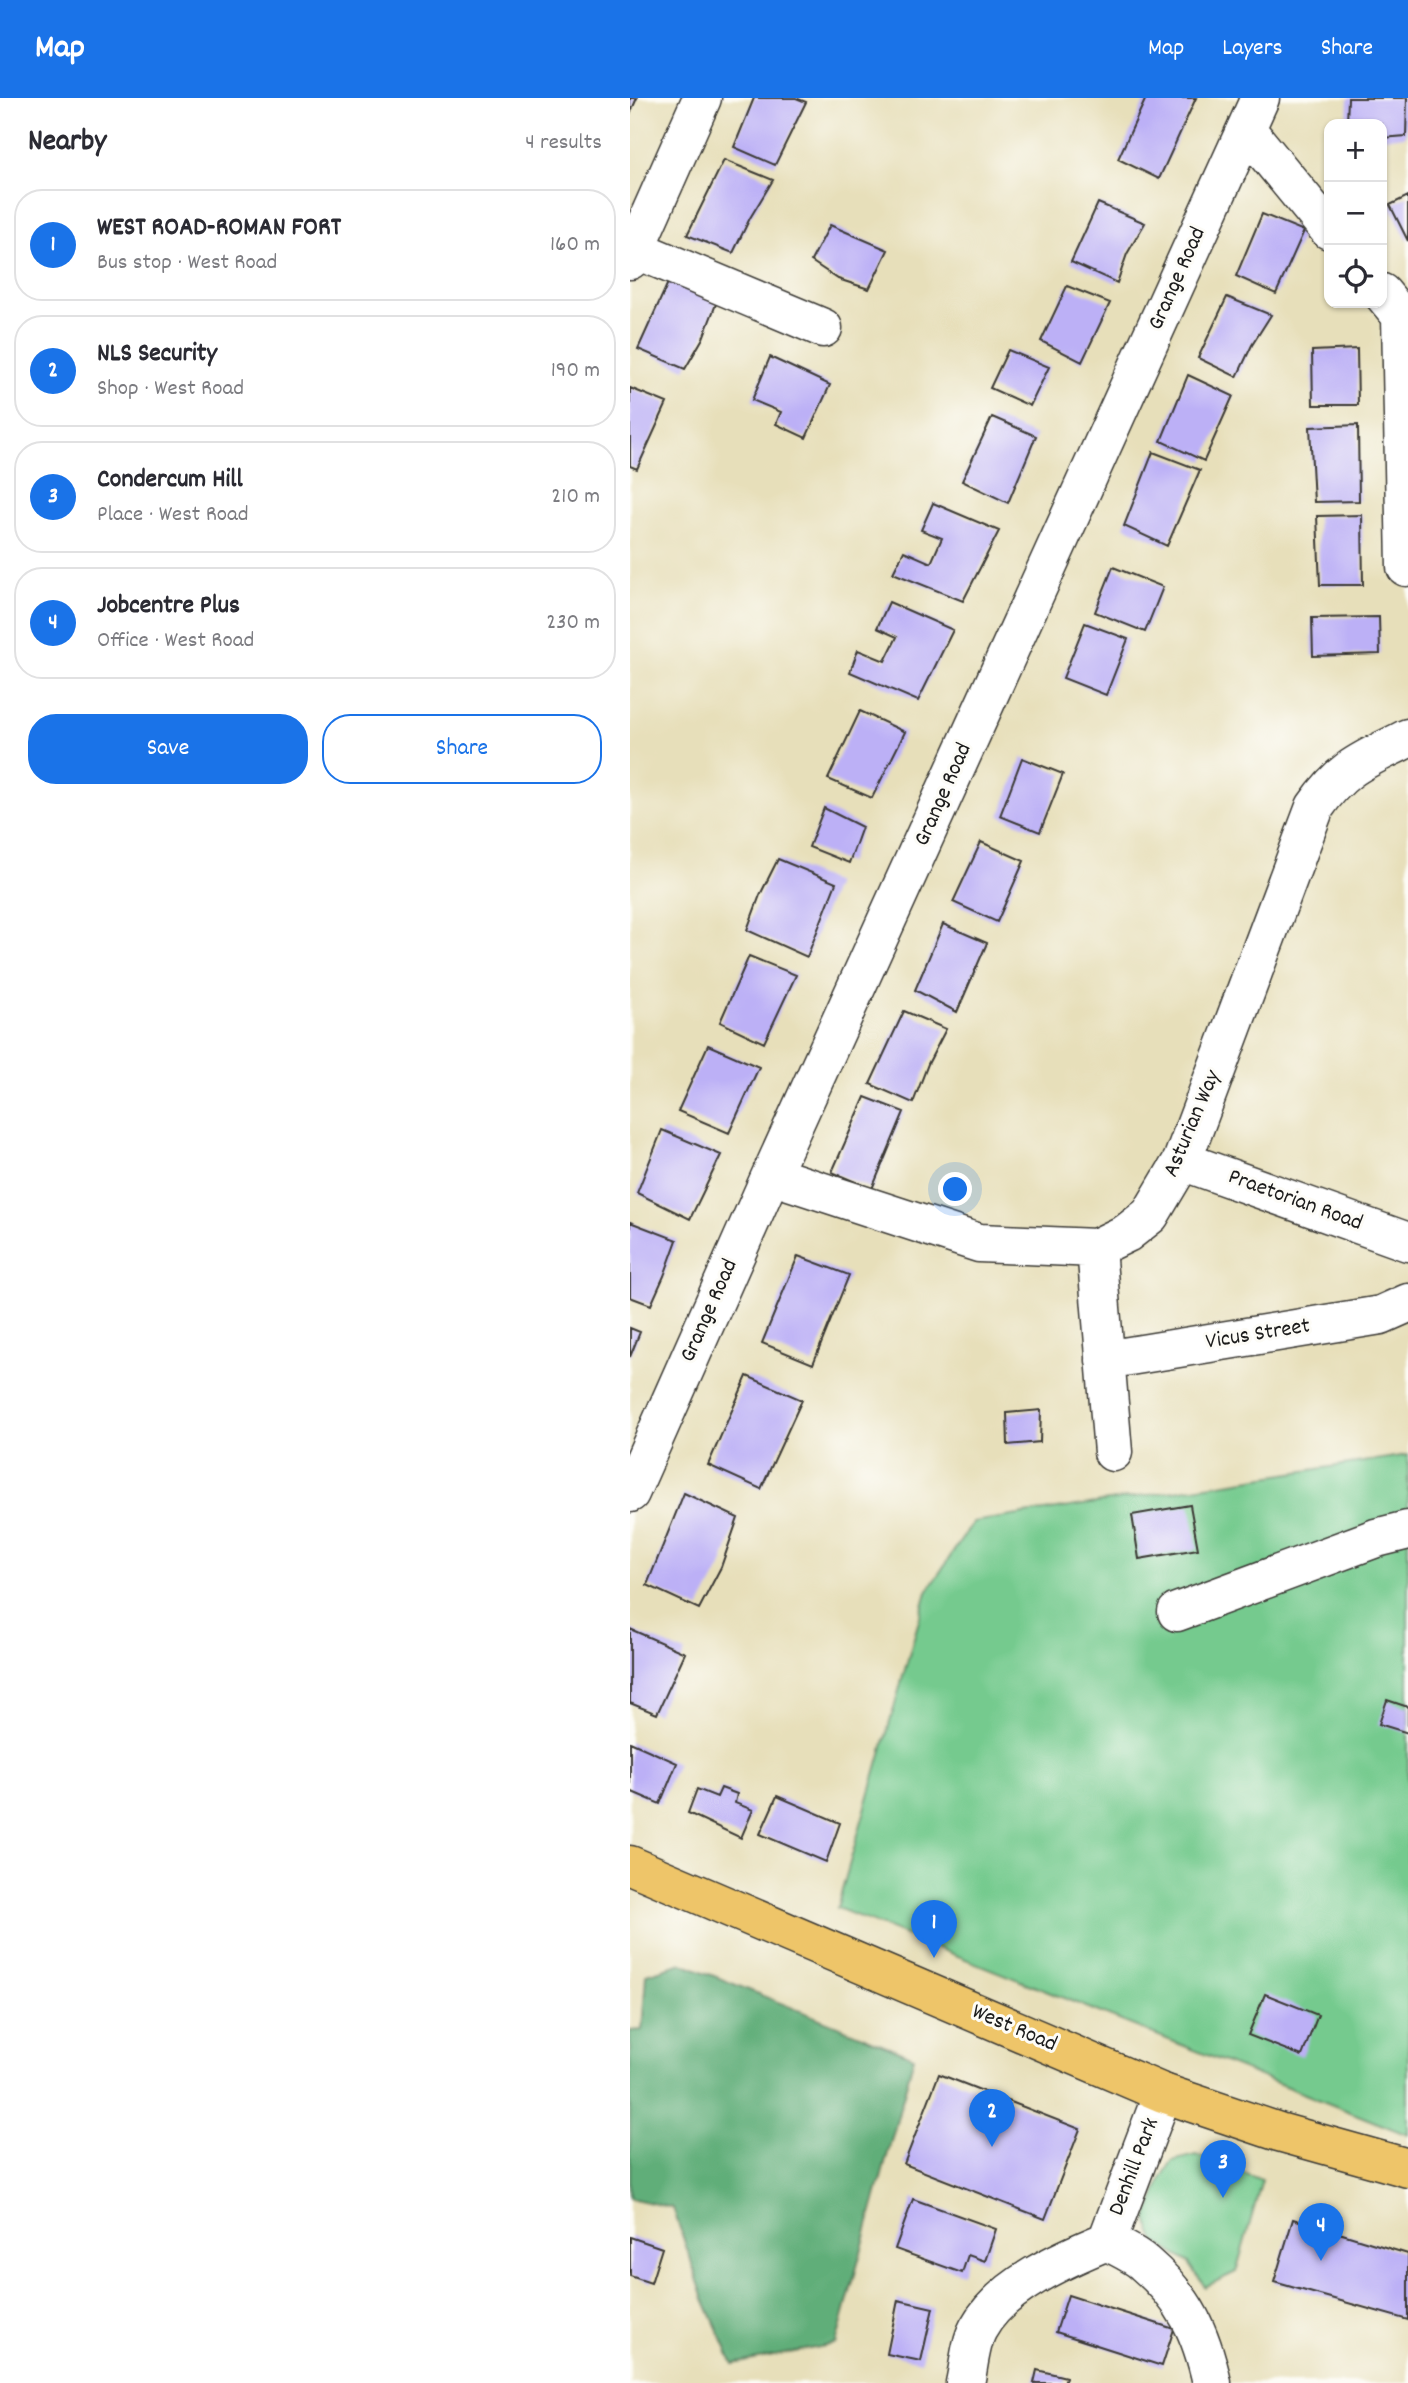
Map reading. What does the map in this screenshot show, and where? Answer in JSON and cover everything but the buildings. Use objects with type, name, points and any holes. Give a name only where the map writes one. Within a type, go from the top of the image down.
[{"type":"main road","name":"West Road","points":[[630,1865],[1163,2092],[1279,2132],[1408,2168]]},
{"type":"street","points":[[702,98],[632,255],[823,328]]},
{"type":"street","points":[[1253,113],[1324,222]]},
{"type":"street","name":"Grange Road","points":[[630,1493],[771,1175],[1253,113]]},
{"type":"street","points":[[1387,299],[1401,316],[1406,568]]},
{"type":"street","name":"Asturian Way","points":[[771,1175],[979,1242],[1096,1248],[1127,1233],[1150,1215],[1182,1161],[1315,807],[1330,785],[1350,767],[1408,738]]},
{"type":"street","name":"Praetorian Road","points":[[1182,1161],[1408,1242]]},
{"type":"street","points":[[1096,1248],[1113,1452]]},
{"type":"street","name":"Vicus Street","points":[[1105,1360],[1381,1315],[1408,1303]]},
{"type":"street","points":[[1177,1612],[1377,1538],[1408,1530]]},
{"type":"street","name":"Denhill Park","points":[[965,2383],[976,2332],[992,2308],[1027,2281],[1068,2256],[1107,2241],[1163,2092]]},
{"type":"street","name":"Denhill Park","points":[[1107,2241],[1143,2262],[1166,2284],[1190,2315],[1212,2383]]},
{"type":"green space","points":[[1408,1455],[1408,2135],[837,1908],[927,1592],[973,1522]]},
{"type":"green space","points":[[682,1963],[914,2057],[836,2344],[733,2364],[704,2299],[673,2208],[630,2198],[630,2031],[642,2030],[646,1974]]},
{"type":"green space","points":[[1196,2155],[1262,2180],[1236,2272],[1205,2287],[1189,2263],[1156,2242],[1147,2220],[1162,2177],[1172,2161]]},
{"type":"place","name":"WEST ROAD-ROMAN FORT","points":[[934,1958]]},
{"type":"place","name":"NLS Security","points":[[992,2147]]},
{"type":"place","name":"Condercum Hill","points":[[1223,2198]]},
{"type":"place","name":"Jobcentre Plus","points":[[1321,2261]]}]
